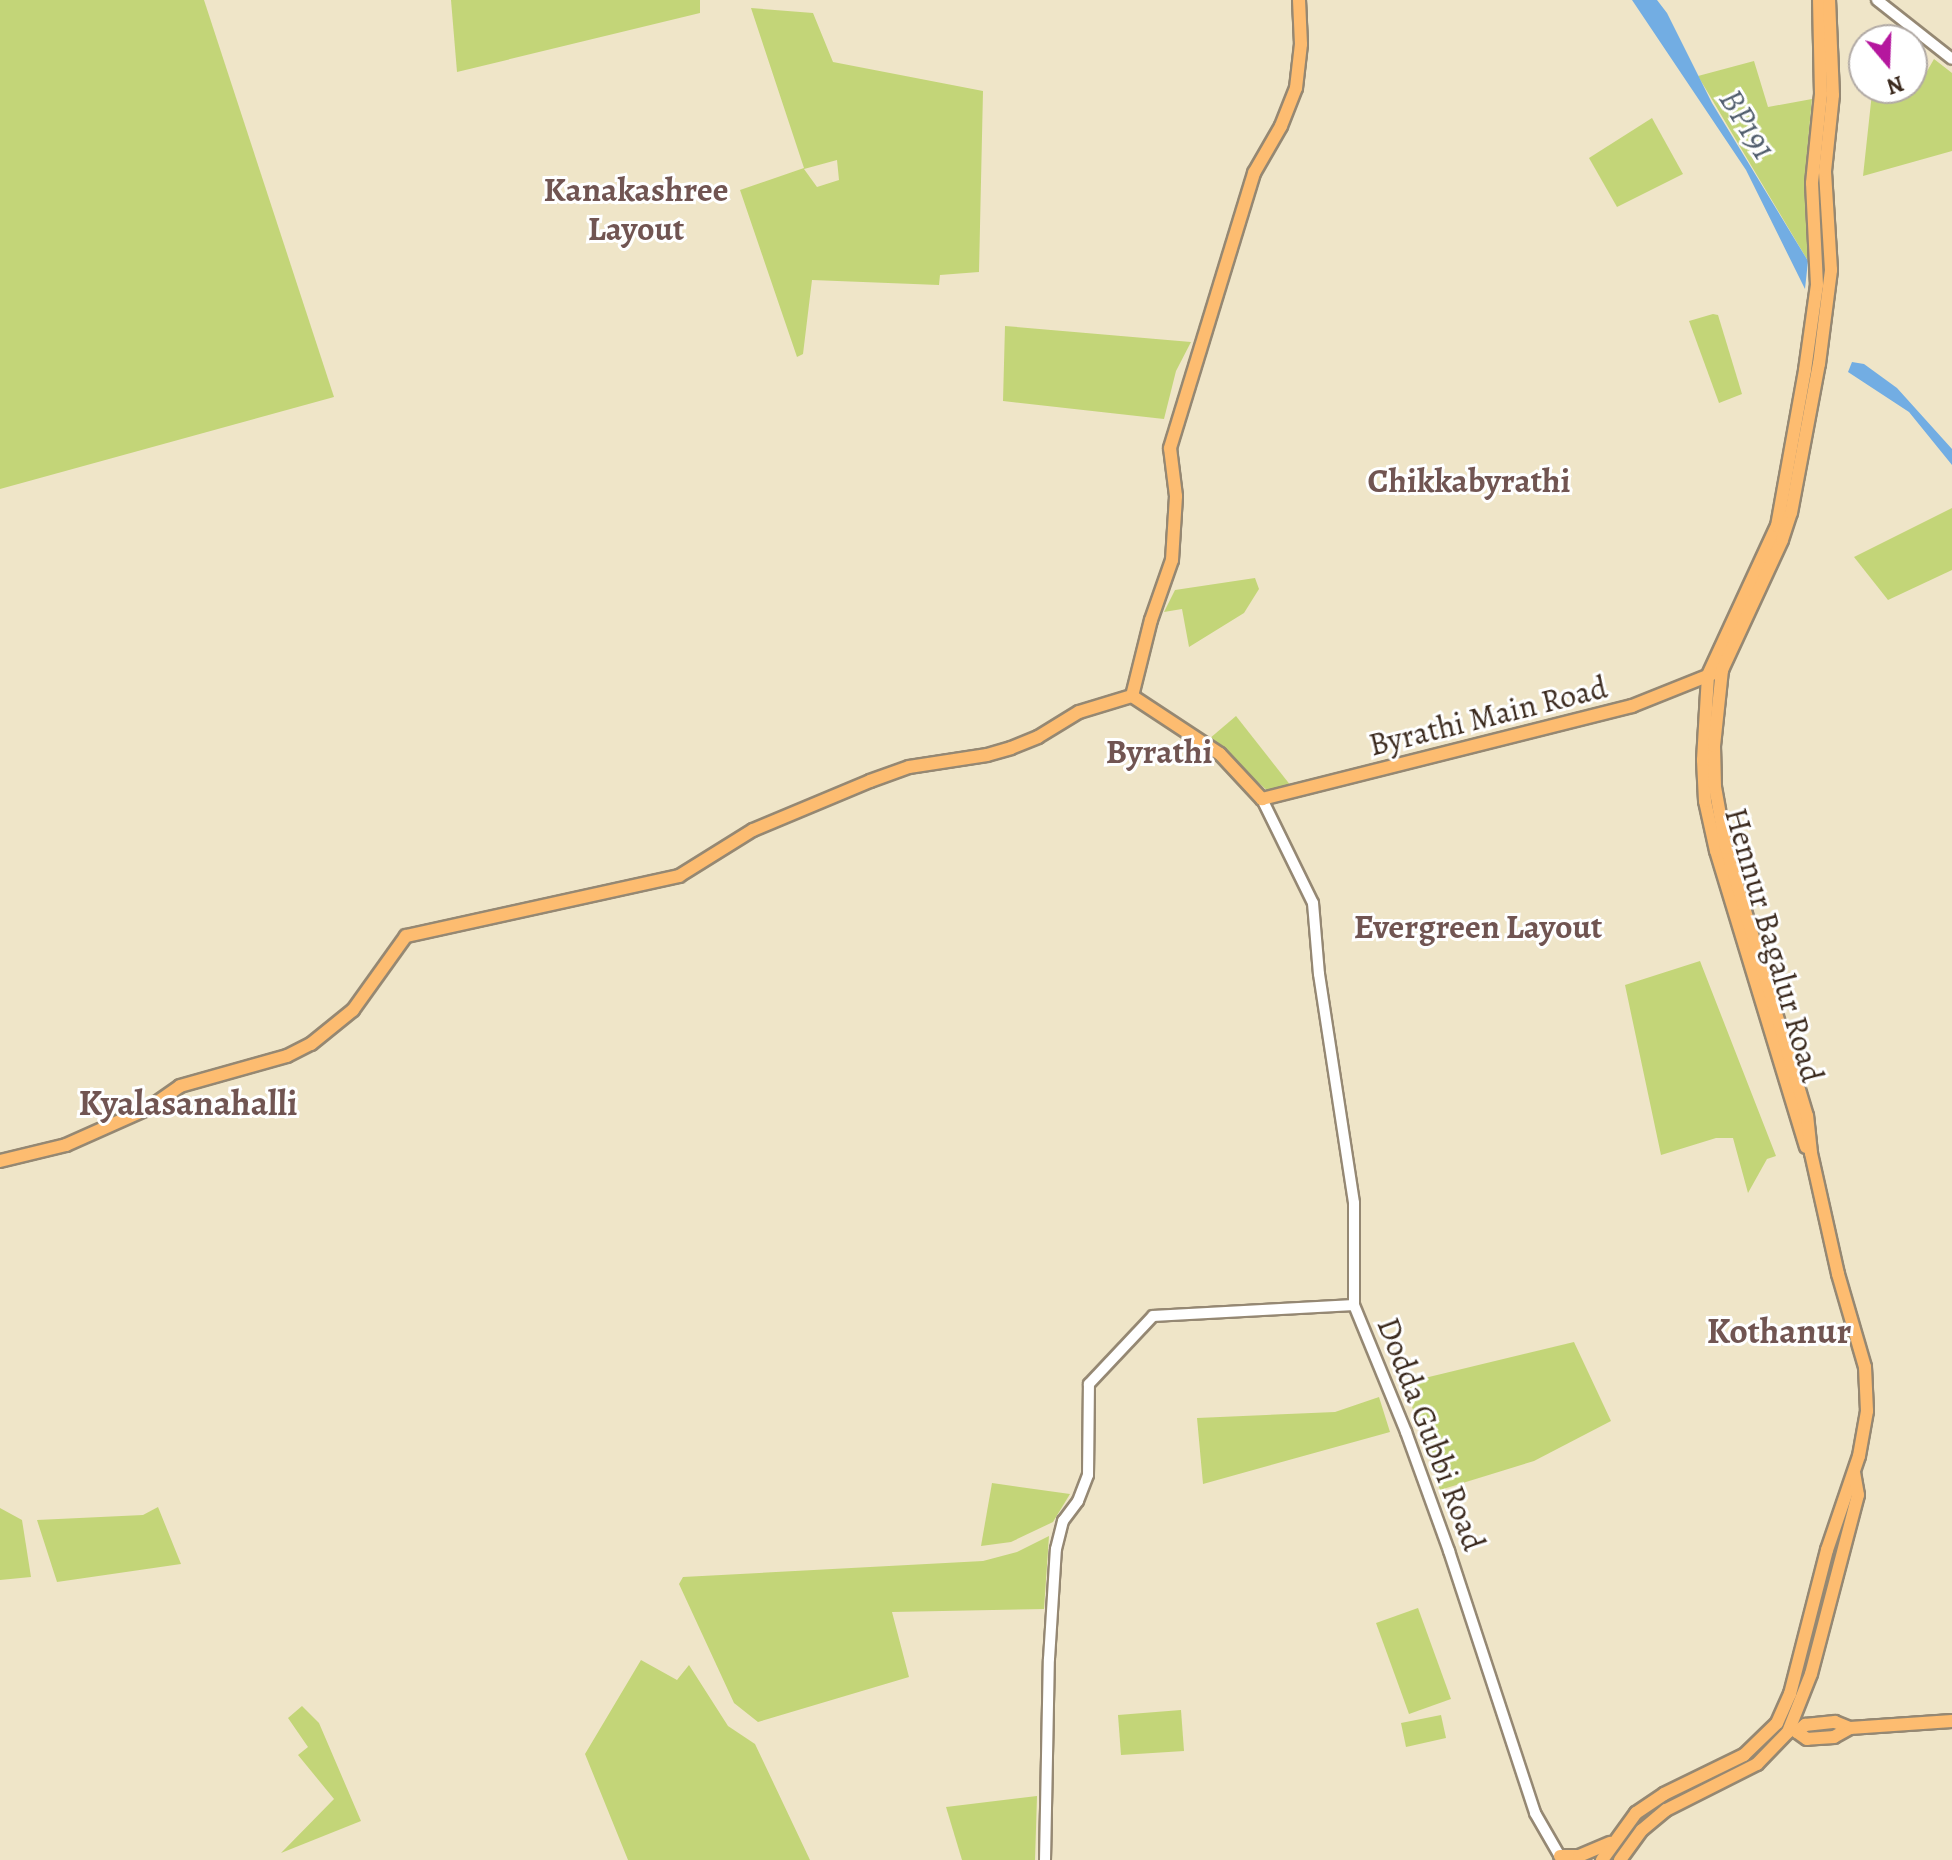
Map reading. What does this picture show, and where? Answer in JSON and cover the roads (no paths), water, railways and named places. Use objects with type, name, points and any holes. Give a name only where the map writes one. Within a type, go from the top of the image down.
[{"type":"main road","points":[[1132,696],[1151,620],[1172,560],[1176,496],[1170,448],[1254,173],[1281,126],[1296,88],[1301,44],[1299,0]]},
{"type":"main road","name":"Hennur Bagalur Road","points":[[1811,1153],[1805,1145],[1711,830],[1703,760],[1708,675],[1777,526],[1815,299],[1812,183],[1821,94],[1819,0]]},
{"type":"main road","name":"Hennur Bagalur Road","points":[[1602,1860],[1612,1841],[1636,1813],[1664,1794],[1744,1755],[1777,1723],[1790,1694],[1827,1550],[1854,1473],[1867,1411],[1865,1367],[1841,1286],[1794,1065],[1718,814],[1714,746],[1722,670],[1782,540],[1791,513],[1826,320],[1831,270],[1825,171],[1833,95],[1829,0]]},
{"type":"main road","name":"Byrathi Main Road","points":[[1262,799],[1632,706],[1722,670]]},
{"type":"main road","points":[[1132,696],[1220,754],[1262,799]]},
{"type":"main road","points":[[0,1161],[66,1145],[149,1108],[180,1086],[287,1056],[311,1044],[353,1010],[406,936],[679,876],[753,830],[870,781],[909,767],[987,755],[1011,748],[1038,737],[1079,712],[1132,696]]},
{"type":"main road","name":"Hennur Bagalur Road","points":[[1620,1860],[1642,1830],[1666,1810],[1757,1764],[1792,1732],[1811,1674],[1858,1495],[1854,1473]]},
{"type":"main road","points":[[1792,1732],[1807,1739],[1834,1737],[1850,1728],[1952,1721]]},
{"type":"main road","points":[[1561,1858],[1579,1856],[1612,1841]]},
{"type":"street","points":[[1877,0],[1952,59]]},
{"type":"street","points":[[1262,799],[1313,903],[1319,974],[1354,1203],[1354,1305]]},
{"type":"street","name":"Dodda Gubbi Road","points":[[1045,1860],[1049,1659],[1056,1549],[1063,1521],[1078,1501],[1088,1475],[1089,1384],[1153,1316],[1354,1305],[1406,1432],[1449,1551],[1535,1813],[1561,1858]]},
{"type":"street","points":[[1777,1723],[1792,1732]]},
{"type":"water","points":[[1632,0],[1657,0],[1667,13],[1712,103],[1808,261],[1805,289],[1746,170]]},
{"type":"water","points":[[1852,362],[1864,364],[1897,388],[1952,449],[1952,465],[1909,412],[1848,372]]},
{"type":"district","name":"Kanakashree Layout","points":[[636,208]]},
{"type":"district","name":"Chikkabyrathi","points":[[1469,481]]},
{"type":"district","name":"Byrathi","points":[[1159,752]]},
{"type":"district","name":"Evergreen Layout","points":[[1478,927]]},
{"type":"district","name":"Kyalasanahalli","points":[[188,1103]]},
{"type":"district","name":"Kothanur","points":[[1779,1331]]},
{"type":"water label","name":"BP191","points":[[1748,124]]}]
